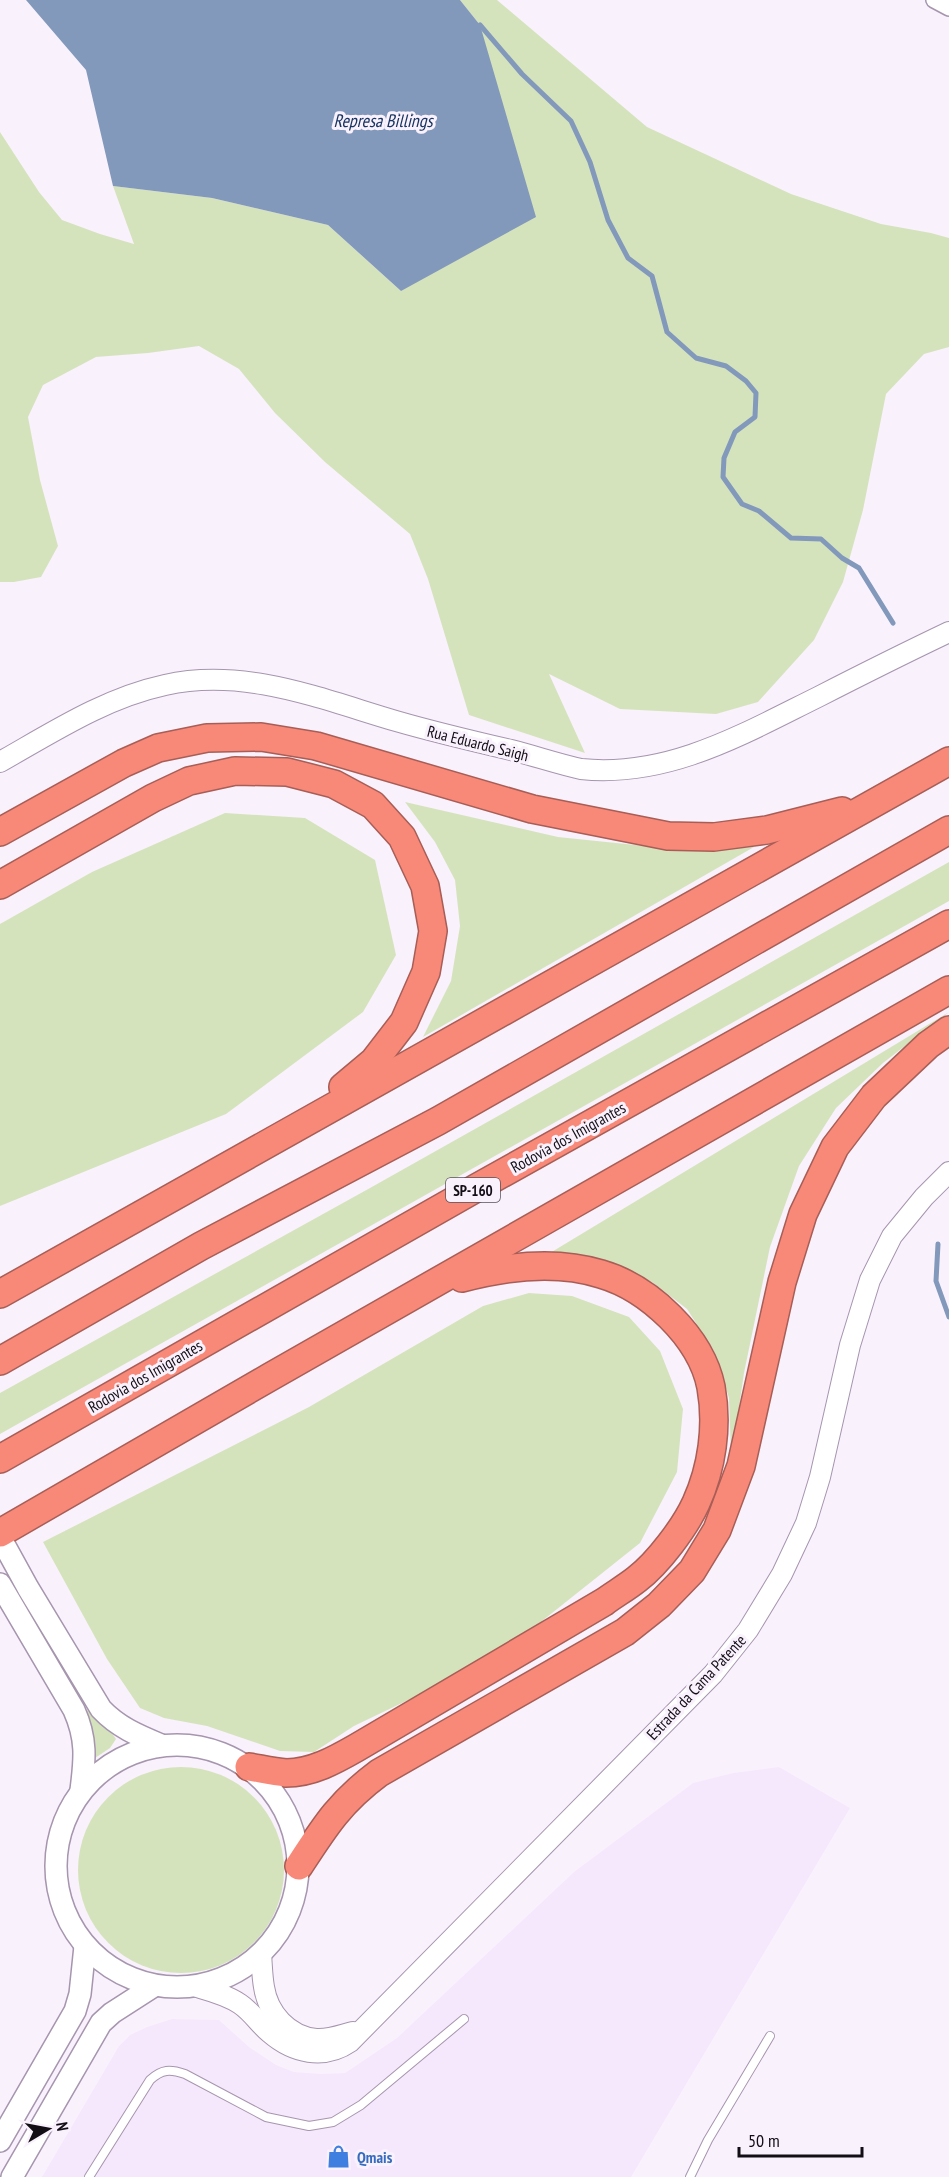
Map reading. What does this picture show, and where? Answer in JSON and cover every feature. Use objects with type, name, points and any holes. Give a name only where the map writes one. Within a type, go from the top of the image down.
[{"type":"highway","points":[[0,832],[124,763],[158,748],[207,738],[261,737],[316,746],[532,809],[668,837],[714,837],[766,830],[822,818],[894,794]]},
{"type":"highway","points":[[0,1294],[894,794],[949,761]]},
{"type":"highway","points":[[0,885],[153,798],[189,781],[235,771],[287,772],[334,784],[373,805],[402,837],[425,886],[432,931],[426,972],[404,1022],[374,1061],[296,1127]]},
{"type":"highway","points":[[0,1362],[201,1246],[438,1121],[949,830]]},
{"type":"highway","name":"Rodovia dos Imigrantes","points":[[0,1459],[447,1204],[949,924]]},
{"type":"highway","points":[[0,1535],[431,1285],[949,990]]},
{"type":"highway","points":[[299,1866],[330,1818],[354,1791],[370,1779],[625,1632],[658,1605],[692,1570],[717,1530],[741,1466],[782,1282],[803,1214],[836,1147],[874,1096],[928,1045],[949,1030]]},
{"type":"highway","points":[[249,1767],[287,1773],[310,1770],[331,1762],[356,1748],[604,1602],[639,1578],[668,1547],[696,1504],[710,1463],[715,1422],[711,1386],[696,1350],[674,1320],[641,1292],[602,1274],[569,1268],[529,1266],[495,1269],[431,1285]]},
{"type":"main road","points":[[0,1535],[28,1588],[101,1709],[112,1721],[129,1732],[161,1745]]},
{"type":"main road","points":[[4,1592],[74,1710],[81,1726],[85,1743],[81,1790]]},
{"type":"main road","points":[[161,1745],[207,1747],[249,1767],[276,1795],[292,1828],[299,1866],[294,1898],[282,1929],[261,1954],[232,1975],[197,1987],[154,1986],[116,1972],[85,1946],[63,1910],[55,1869],[61,1827],[81,1790],[117,1759],[138,1750],[161,1745]]},
{"type":"main road","points":[[0,2141],[75,2011],[80,1994],[85,1946]]},
{"type":"main road","points":[[12,2177],[101,2023],[111,2013],[154,1986]]},
{"type":"street","points":[[934,0],[949,8]]},
{"type":"street","name":"Rua Eduardo Saigh","points":[[0,762],[75,720],[121,698],[186,681],[232,680],[299,692],[432,731],[582,769],[600,771],[643,768],[672,762],[748,732],[949,632]]},
{"type":"street","name":"Estrada da Cama Patente","points":[[197,1987],[225,1996],[240,2004],[284,2044],[315,2053],[341,2049],[713,1674],[748,1630],[782,1574],[806,1523],[820,1477],[850,1345],[870,1280],[892,1236],[924,1197],[949,1172]]},
{"type":"street","points":[[261,1954],[264,1988],[270,2007],[281,2023],[297,2034],[317,2039],[361,2030]]},
{"type":"lane","points":[[89,2177],[150,2080],[160,2072],[173,2069],[266,2116],[309,2126],[333,2122],[361,2105],[464,2019]]},
{"type":"lane","points":[[690,2177],[708,2140],[770,2036]]},
{"type":"shaded area","points":[[779,1767],[850,1808],[631,2177],[42,2177],[119,2046],[130,2035],[172,2019],[219,2020],[249,2047],[276,2065],[294,2072],[345,2073],[397,2038],[574,1872],[693,1783],[733,1773]]},
{"type":"green space","points":[[460,0],[497,0],[647,127],[791,194],[881,224],[949,238],[949,347],[924,354],[886,394],[863,510],[843,582],[814,640],[758,702],[716,714],[620,709],[549,674],[585,753],[469,715],[428,579],[410,534],[325,462],[275,413],[239,369],[199,346],[96,357],[43,385],[28,417],[40,480],[58,546],[41,577],[0,582],[0,132],[39,192],[62,220],[134,244],[113,186],[212,198],[328,225],[401,291],[480,25]]},
{"type":"green space","points":[[405,802],[558,837],[684,850],[754,847],[423,1037],[451,981],[460,926],[455,880],[435,842]]},
{"type":"green space","points":[[225,813],[305,818],[375,860],[396,955],[363,1012],[226,1114],[0,1206],[0,924],[92,872]]},
{"type":"green space","points":[[949,862],[949,901],[0,1434],[0,1393]]},
{"type":"green space","points":[[949,1012],[883,1063],[836,1108],[799,1166],[770,1247],[744,1373],[731,1453],[729,1398],[714,1351],[687,1309],[652,1282],[612,1265],[545,1256]]},
{"type":"green space","points":[[529,1293],[572,1296],[629,1317],[660,1351],[683,1409],[677,1472],[640,1543],[537,1625],[452,1679],[354,1726],[314,1752],[280,1751],[207,1726],[164,1718],[140,1708],[107,1659],[43,1542],[309,1407],[483,1306]]},
{"type":"green space","points":[[88,1710],[116,1739],[110,1748],[92,1760],[84,1712]]},
{"type":"green space","points":[[171,1767],[191,1767],[211,1771],[230,1779],[254,1797],[267,1813],[276,1830],[284,1860],[280,1900],[276,1910],[267,1927],[254,1943],[230,1961],[211,1969],[191,1973],[171,1973],[151,1969],[132,1961],[116,1950],[101,1935],[90,1919],[82,1900],[78,1880],[78,1860],[82,1840],[90,1821],[101,1805],[116,1790],[132,1779],[151,1771]]},
{"type":"water","name":"Represa Billings","points":[[26,0],[460,0],[480,25],[536,217],[401,291],[328,225],[212,198],[113,186],[86,70]]},
{"type":"waterway","points":[[480,25],[522,74],[571,121],[590,162],[608,220],[628,258],[652,276],[667,332],[696,358],[726,366],[746,381],[756,393],[755,417],[735,432],[724,458],[723,477],[742,504],[759,511],[791,538],[821,539],[842,558],[859,568],[893,623]]},
{"type":"waterway","points":[[938,1244],[936,1281],[949,1317]]},
{"type":"place","name":"Qmais","points":[[339,2157]]}]
